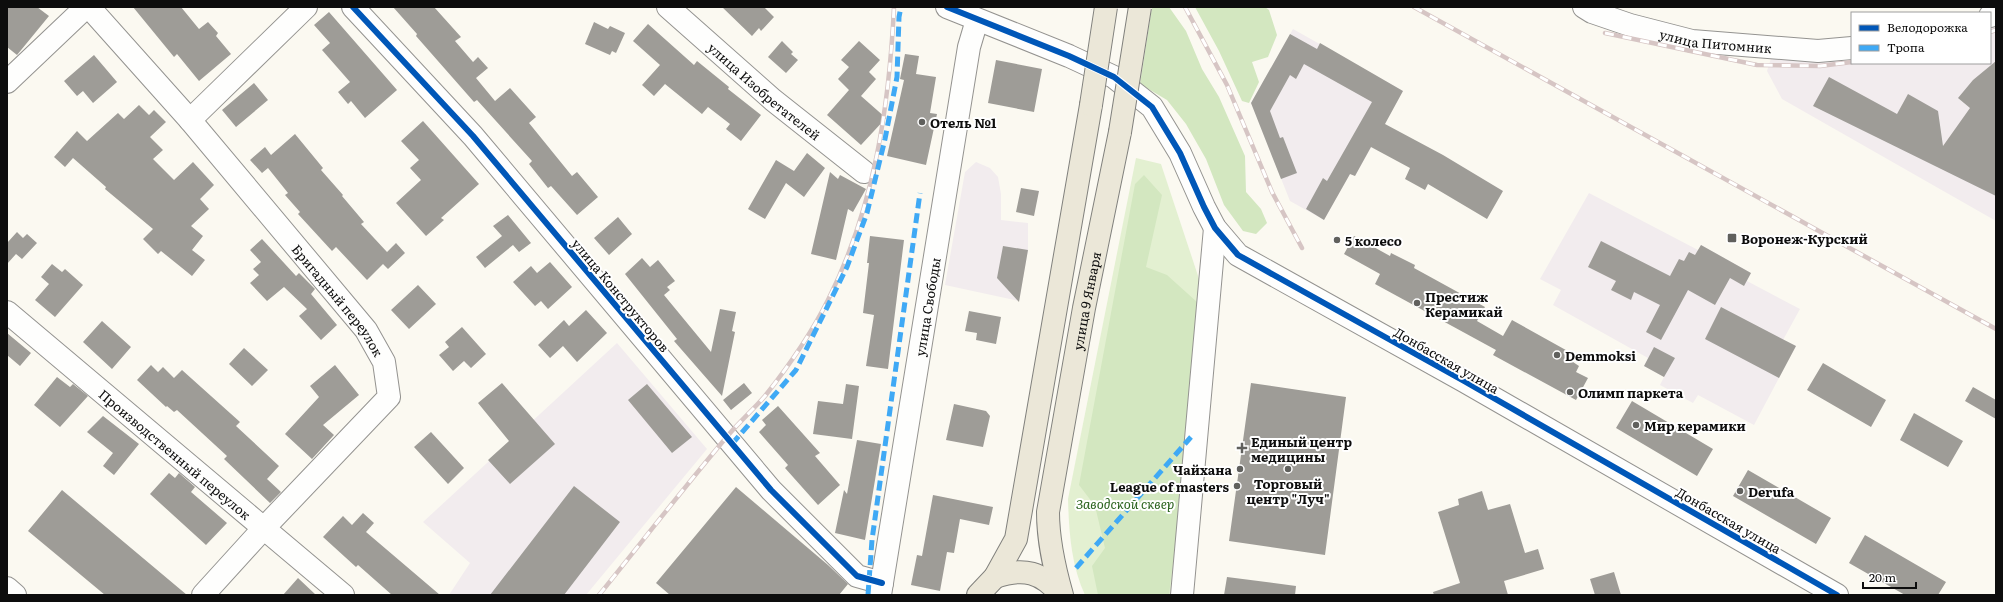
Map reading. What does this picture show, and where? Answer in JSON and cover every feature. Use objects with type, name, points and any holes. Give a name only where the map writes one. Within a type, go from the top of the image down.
[{"type":"main road","points":[[978,595],[995,577],[1016,539],[1091,105],[1106,7]]},
{"type":"main road","name":"улица 9 Января","points":[[1062,595],[1052,562],[1048,532],[1048,512],[1084,308],[1120,132],[1140,7]]},
{"type":"main road","points":[[995,577],[1016,572],[1033,573],[1048,581],[1062,595]]},
{"type":"street","points":[[7,82],[88,7]]},
{"type":"street","name":"Бригадный переулок","points":[[88,7],[190,120],[366,330],[384,362],[389,397],[263,528],[203,595]]},
{"type":"street","points":[[190,120],[306,7]]},
{"type":"street","name":"улица Конструкторов","points":[[353,7],[473,136],[771,490],[857,576],[881,589]]},
{"type":"street","name":"улица Изобретателей","points":[[668,7],[773,100],[864,172]]},
{"type":"street","name":"Донбасская улица","points":[[947,7],[1069,56],[1114,77],[1152,107],[1180,154],[1215,228],[1238,255],[1837,595]]},
{"type":"street","name":"улица Питомник","points":[[1584,7],[1592,12],[1630,25],[1692,41],[1818,51],[1851,48]]},
{"type":"street","name":"улица Свободы","points":[[881,589],[969,47],[977,20]]},
{"type":"street","points":[[1182,595],[1215,228]]},
{"type":"street","name":"Производственный переулок","points":[[7,312],[343,595]]},
{"type":"street","points":[[7,588],[15,595]]},
{"type":"shaded area","points":[[1996,20],[1996,221],[1782,99],[1767,71],[1772,55],[1851,54],[1851,64],[1991,64],[1991,22]]},
{"type":"shaded area","points":[[1293,29],[1403,91],[1355,176],[1350,174],[1324,220],[1290,201],[1251,103]]},
{"type":"shaded area","points":[[976,162],[990,168],[998,177],[1001,194],[1001,220],[1028,223],[1028,250],[1019,301],[945,285],[965,172]]},
{"type":"shaded area","points":[[1589,193],[1698,250],[1701,245],[1751,273],[1747,281],[1800,309],[1783,340],[1796,346],[1754,425],[1698,395],[1693,403],[1660,385],[1664,377],[1644,366],[1648,358],[1553,305],[1561,290],[1540,279]]},
{"type":"shaded area","points":[[617,343],[707,449],[586,595],[449,595],[470,563],[423,522]]},
{"type":"green space","points":[[1152,7],[1169,7],[1186,31],[1202,69],[1219,97],[1245,156],[1246,192],[1261,209],[1267,223],[1256,234],[1243,231],[1224,205],[1206,159],[1186,124],[1167,100],[1140,84]]},
{"type":"green space","points":[[1195,7],[1265,7],[1269,10],[1277,35],[1268,57],[1252,62],[1259,82],[1249,103],[1242,101],[1219,51]]},
{"type":"green space","name":"Заводской сквер","points":[[1136,158],[1161,164],[1203,291],[1203,352],[1170,595],[1085,595],[1080,584],[1074,560],[1070,536],[1068,499]]},
{"type":"green space","name":"Заводской сквер","points":[[1144,175],[1162,195],[1146,267],[1167,275],[1197,302],[1199,325],[1187,447],[1169,595],[1098,595],[1092,566],[1105,548],[1095,506],[1079,485],[1135,184]]},
{"type":"building","points":[[7,7],[37,7],[49,16],[17,55],[7,47]]},
{"type":"building","points":[[133,7],[181,7],[199,29],[208,22],[218,33],[216,36],[231,54],[199,81],[177,54],[174,57]]},
{"type":"building","points":[[393,7],[434,7],[461,37],[455,41],[473,62],[478,57],[488,68],[476,78],[495,101],[510,88],[536,117],[529,123],[572,176],[577,172],[598,197],[577,215],[551,186],[548,188],[529,164],[532,161],[477,100],[474,102],[416,36],[417,34]]},
{"type":"building","points":[[722,7],[764,7],[774,17],[761,31],[759,28],[752,36]]},
{"type":"building","points":[[329,12],[397,90],[365,118],[351,101],[348,104],[338,92],[350,82],[322,50],[330,43],[314,25]]},
{"type":"building","points":[[594,22],[608,29],[610,26],[625,33],[616,53],[612,51],[610,55],[585,44]]},
{"type":"building","points":[[648,24],[694,65],[697,61],[729,87],[728,89],[761,115],[741,141],[726,129],[730,124],[708,107],[702,114],[665,84],[654,96],[642,85],[660,65],[633,41]]},
{"type":"building","points":[[1290,34],[1317,49],[1320,43],[1403,91],[1385,124],[1443,155],[1503,191],[1487,219],[1428,184],[1425,190],[1405,179],[1410,168],[1371,147],[1355,176],[1350,174],[1324,220],[1306,209],[1323,178],[1327,181],[1372,102],[1304,64],[1296,79],[1290,75],[1270,111],[1280,138],[1283,137],[1297,173],[1281,179],[1251,103]]},
{"type":"building","points":[[782,41],[793,52],[791,54],[798,60],[786,73],[768,57]]},
{"type":"building","points":[[859,41],[880,60],[869,72],[876,79],[861,96],[886,118],[861,145],[827,115],[849,90],[838,79],[849,67],[841,60]]},
{"type":"building","points":[[905,54],[919,56],[916,74],[936,77],[930,113],[937,114],[926,165],[887,156],[904,80],[900,79]]},
{"type":"building","points":[[94,55],[117,82],[93,103],[83,91],[77,96],[64,81]]},
{"type":"building","points":[[996,60],[1042,69],[1034,112],[988,103]]},
{"type":"building","points":[[1996,61],[1996,196],[1813,106],[1829,77],[1897,114],[1908,94],[1938,111],[1943,146],[1970,108],[1958,98],[1973,80]]},
{"type":"building","points":[[254,83],[268,100],[236,127],[222,110]]},
{"type":"building","points":[[139,105],[149,115],[154,110],[166,122],[150,137],[163,150],[153,159],[174,180],[193,162],[214,185],[200,199],[209,209],[191,226],[203,236],[192,250],[205,260],[192,276],[161,251],[158,254],[143,239],[153,229],[105,189],[106,187],[73,158],[65,167],[54,157],[77,131],[87,141],[118,113],[124,119]]},
{"type":"building","points":[[423,121],[479,184],[441,218],[444,220],[426,236],[396,203],[421,180],[410,168],[419,160],[401,141]]},
{"type":"building","points":[[295,134],[323,168],[321,170],[364,222],[361,224],[387,252],[396,243],[405,253],[388,269],[383,264],[367,280],[336,247],[332,251],[298,214],[300,212],[285,195],[288,193],[268,168],[262,173],[250,160],[265,147],[271,155]]},
{"type":"building","points":[[807,153],[825,168],[804,197],[786,183],[765,219],[748,209],[776,160],[794,171]]},
{"type":"building","points":[[830,172],[838,179],[840,175],[866,189],[853,212],[848,209],[836,260],[811,254]]},
{"type":"building","points":[[1021,188],[1039,191],[1034,216],[1016,212]]},
{"type":"building","points":[[508,215],[531,243],[519,252],[513,245],[485,268],[476,257],[502,236],[493,226]]},
{"type":"building","points":[[618,217],[632,234],[609,255],[594,238]]},
{"type":"building","points":[[17,232],[23,238],[27,234],[37,243],[22,259],[16,254],[7,264],[7,243]]},
{"type":"building","points":[[870,236],[904,240],[888,369],[866,366],[874,315],[863,313],[869,263],[867,263]]},
{"type":"building","points":[[1354,236],[1390,256],[1391,253],[1415,265],[1414,268],[1485,307],[1477,321],[1503,336],[1512,320],[1573,354],[1570,360],[1579,366],[1576,372],[1588,378],[1576,400],[1493,355],[1496,350],[1375,284],[1380,274],[1344,254]]},
{"type":"building","points":[[262,239],[296,276],[299,273],[315,289],[311,294],[337,325],[321,340],[299,316],[307,309],[284,287],[267,301],[250,283],[259,275],[253,269],[261,262],[250,250]]},
{"type":"building","points":[[1601,241],[1670,276],[1679,259],[1684,261],[1689,252],[1695,255],[1701,245],[1751,273],[1744,286],[1730,278],[1715,305],[1688,290],[1661,340],[1646,332],[1660,305],[1634,292],[1631,300],[1611,290],[1616,281],[1588,267]]},
{"type":"building","points":[[1003,246],[1028,250],[1019,302],[997,278]]},
{"type":"building","points":[[642,258],[650,267],[658,260],[675,281],[667,287],[670,290],[664,295],[711,352],[720,309],[736,312],[732,331],[735,332],[722,396],[674,341],[677,339],[625,274]]},
{"type":"building","points":[[550,262],[572,287],[548,309],[541,301],[535,306],[513,282],[531,266],[537,273]]},
{"type":"building","points":[[52,264],[62,272],[65,269],[83,285],[55,317],[35,300],[49,284],[41,277]]},
{"type":"building","points":[[418,285],[436,304],[409,329],[391,310]]},
{"type":"building","points":[[1721,307],[1796,346],[1779,378],[1705,339]]},
{"type":"building","points":[[586,310],[607,333],[577,362],[563,346],[550,358],[538,345],[564,320],[569,326]]},
{"type":"building","points":[[969,311],[1001,317],[996,344],[976,340],[977,333],[965,331]]},
{"type":"building","points":[[102,321],[131,347],[112,369],[83,342]]},
{"type":"building","points":[[462,327],[486,354],[471,368],[464,361],[453,371],[439,355],[449,347],[445,342]]},
{"type":"building","points":[[7,333],[31,353],[20,366],[7,355]]},
{"type":"building","points":[[1654,347],[1675,358],[1664,377],[1644,366]]},
{"type":"building","points":[[244,348],[268,370],[252,386],[229,364]]},
{"type":"building","points":[[1823,363],[1886,400],[1871,427],[1807,390]]},
{"type":"building","points":[[151,365],[158,372],[163,367],[174,378],[182,370],[240,422],[236,426],[279,466],[267,479],[281,492],[270,503],[224,459],[227,456],[177,410],[174,412],[167,406],[166,407],[137,380]]},
{"type":"building","points":[[335,365],[359,395],[323,425],[334,435],[312,459],[285,434],[319,397],[310,386]]},
{"type":"building","points":[[57,377],[70,387],[73,384],[88,396],[60,427],[34,405]]},
{"type":"building","points":[[502,383],[555,444],[510,484],[488,460],[509,441],[478,403]]},
{"type":"building","points":[[744,383],[752,393],[731,410],[723,400]]},
{"type":"building","name":"Торговый центр \"Луч\"","points":[[1251,383],[1346,397],[1325,555],[1229,541]]},
{"type":"building","points":[[647,384],[692,437],[672,453],[628,400]]},
{"type":"building","points":[[846,384],[859,386],[852,439],[813,434],[818,401],[843,404]]},
{"type":"building","points":[[1973,387],[1996,400],[1996,419],[1965,401]]},
{"type":"building","points":[[1632,401],[1713,449],[1697,476],[1616,428]]},
{"type":"building","points":[[954,404],[986,411],[990,416],[983,447],[946,440]]},
{"type":"building","points":[[778,406],[820,453],[815,456],[840,485],[818,505],[785,468],[788,465],[759,432],[766,425],[762,420]]},
{"type":"building","points":[[1914,413],[1963,441],[1948,467],[1900,440]]},
{"type":"building","points":[[103,416],[139,444],[114,475],[103,466],[113,453],[87,432]]},
{"type":"building","points":[[431,432],[464,468],[448,484],[414,447]]},
{"type":"building","points":[[857,440],[881,444],[865,540],[835,533],[844,490],[847,494]]},
{"type":"building","points":[[1748,470],[1831,518],[1816,544],[1733,496]]},
{"type":"building","points":[[169,473],[175,478],[179,473],[195,487],[191,492],[227,523],[206,545],[150,494]]},
{"type":"building","points":[[574,486],[620,522],[564,595],[490,595]]},
{"type":"building","points":[[736,487],[828,565],[848,584],[839,595],[670,595],[656,583]]},
{"type":"building","points":[[62,490],[187,595],[105,595],[28,531]]},
{"type":"building","points":[[1482,491],[1488,510],[1510,504],[1525,553],[1538,549],[1544,569],[1504,581],[1508,595],[1434,595],[1433,592],[1460,583],[1438,512],[1459,505],[1458,499]]},
{"type":"building","points":[[933,495],[993,507],[989,525],[960,519],[954,553],[947,552],[940,591],[911,585],[917,555],[922,556]]},
{"type":"building","points":[[363,513],[374,523],[366,532],[440,595],[392,595],[358,565],[356,567],[323,537],[343,516],[352,525]]},
{"type":"building","points":[[1865,535],[1946,582],[1938,595],[1905,595],[1849,563]]},
{"type":"building","points":[[1614,572],[1621,595],[1595,595],[1590,579]]},
{"type":"building","points":[[1227,577],[1296,586],[1295,595],[1224,595]]},
{"type":"building","points":[[298,578],[316,595],[283,595]]},
{"type":"railway","points":[[599,595],[709,458],[774,385],[807,338],[828,300],[844,265],[868,194],[883,120],[892,45],[894,7]]},
{"type":"railway","points":[[1185,7],[1227,85],[1272,192],[1302,248]]},
{"type":"railway","points":[[1414,7],[1996,329]]},
{"type":"railway","points":[[1991,32],[1996,30]]},
{"type":"railway","points":[[1605,33],[1757,65],[1820,66],[1851,62]]},
{"type":"marked path","points":[[732,444],[796,370],[847,267],[867,213],[885,139],[897,77],[899,17],[901,7]]},
{"type":"marked path","points":[[868,595],[872,540],[920,193]]},
{"type":"marked path","points":[[1076,568],[1191,437]]},
{"type":"cycle path","points":[[353,7],[473,136],[771,490],[857,576],[882,583]]},
{"type":"cycle path","points":[[947,7],[1069,56],[1114,77],[1152,107],[1180,153],[1215,228],[1238,255],[1464,381],[1837,595]]},
{"type":"place","name":"Отель №1","points":[[922,122]]},
{"type":"place","name":"Воронеж-Курский","points":[[1732,238]]},
{"type":"place","name":"5 колесо","points":[[1337,240]]},
{"type":"place","name":"Престиж Керамикай","points":[[1417,303]]},
{"type":"place","name":"Demmoksi","points":[[1557,355]]},
{"type":"place","name":"Олимп паркета","points":[[1570,392]]},
{"type":"place","name":"Мир керамики","points":[[1636,425]]},
{"type":"place","name":"Единый центр медицины","points":[[1242,448]]},
{"type":"place","name":"Чайхана","points":[[1240,469]]},
{"type":"place","name":"Торговый центр \"Луч\"","points":[[1288,469]]},
{"type":"place","name":"League of masters","points":[[1237,486]]},
{"type":"place","name":"Derufa","points":[[1740,491]]}]
